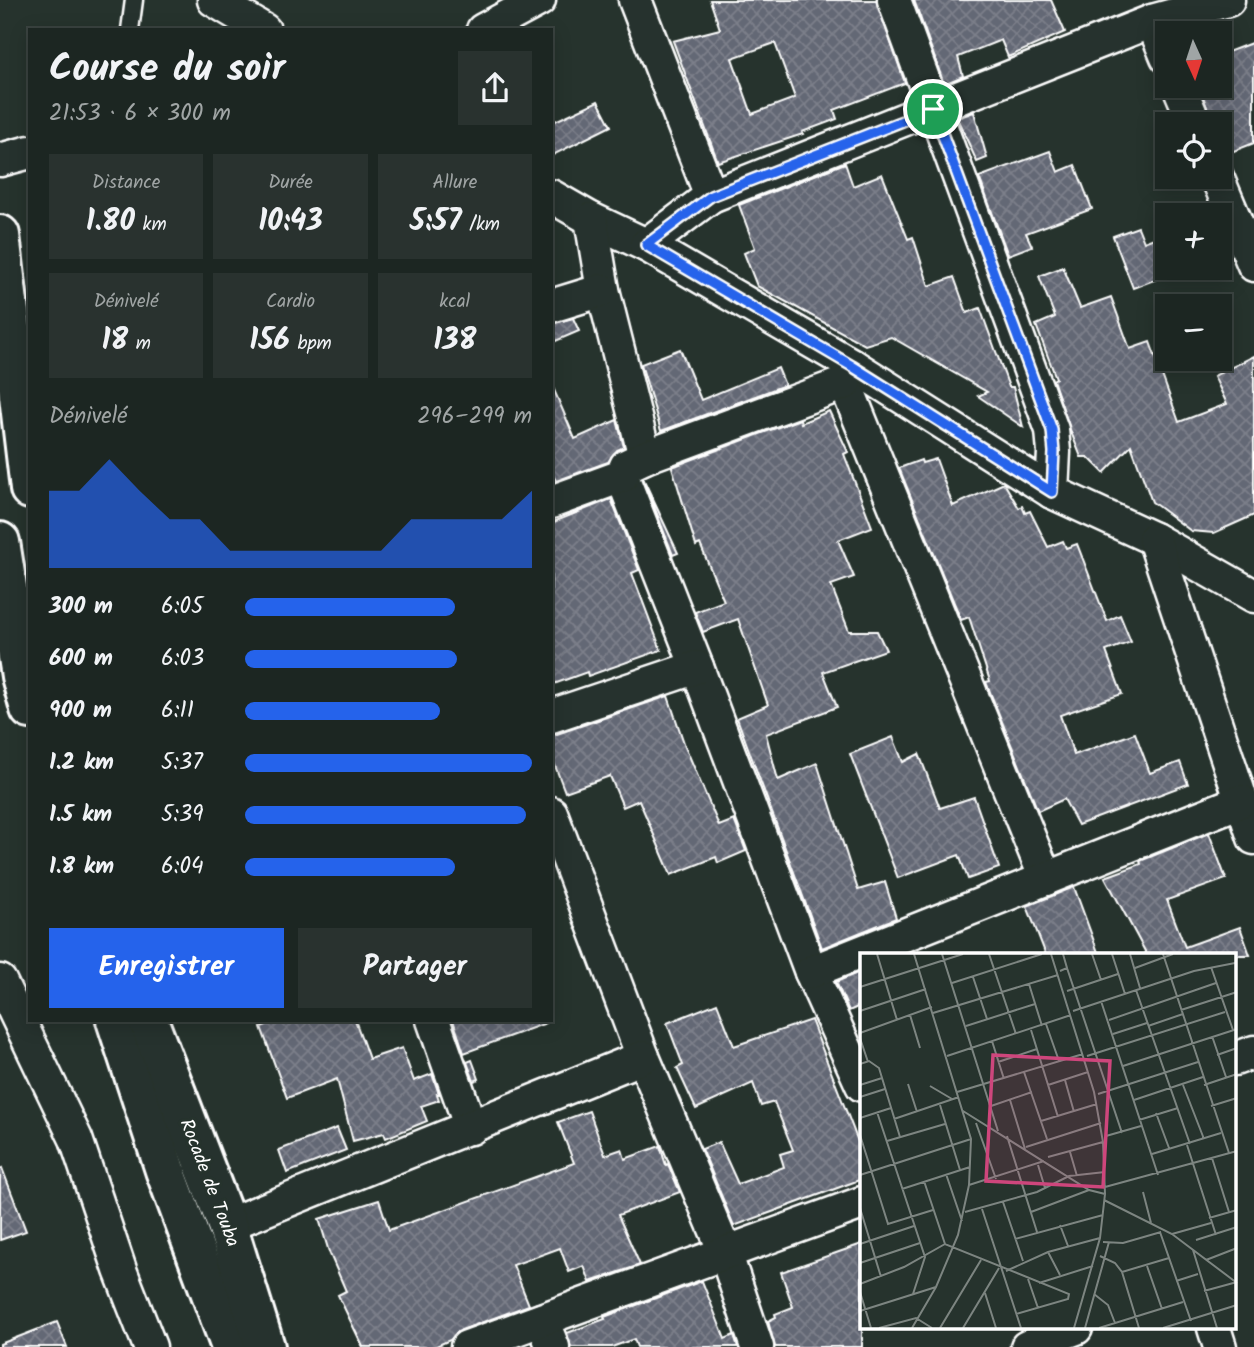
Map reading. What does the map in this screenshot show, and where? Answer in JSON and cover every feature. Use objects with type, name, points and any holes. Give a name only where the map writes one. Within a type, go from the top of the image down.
[{"type":"main road","points":[[0,235],[28,473]]},
{"type":"main road","points":[[0,545],[21,676],[28,702]]},
{"type":"main road","name":"Rocade de Touba","points":[[117,1022],[165,1170],[231,1347]]},
{"type":"main road","name":"Rocade de Touba","points":[[149,1022],[227,1226],[265,1347]]},
{"type":"street","points":[[214,0],[261,28]]},
{"type":"street","points":[[488,28],[539,0]]},
{"type":"street","points":[[635,0],[711,196]]},
{"type":"street","points":[[894,0],[1052,430],[1052,492]]},
{"type":"street","points":[[646,245],[711,196],[1152,21],[1228,0]]},
{"type":"street","points":[[1152,21],[1155,28]]},
{"type":"street","points":[[0,160],[28,153]]},
{"type":"street","points":[[1222,189],[1254,265]]},
{"type":"street","points":[[553,196],[646,245],[848,374],[1052,492],[1154,539],[1254,596]]},
{"type":"street","points":[[592,219],[634,466],[697,667],[811,972],[860,1081]]},
{"type":"street","points":[[553,305],[603,290]]},
{"type":"street","points":[[553,501],[848,374]]},
{"type":"street","points":[[848,374],[1046,879]]},
{"type":"street","points":[[1154,539],[1254,838]]},
{"type":"street","points":[[553,715],[697,667]]},
{"type":"street","points":[[811,972],[1241,801]]},
{"type":"street","points":[[553,818],[643,1057],[725,1252],[757,1347]]},
{"type":"street","points":[[0,981],[15,1018],[76,1139],[120,1270],[150,1347]]},
{"type":"street","points":[[434,1022],[471,1128]]},
{"type":"street","points":[[1236,1059],[1254,1052]]},
{"type":"street","points":[[227,1226],[643,1057]]},
{"type":"street","points":[[467,1347],[547,1333],[725,1252],[860,1204]]},
{"type":"street","points":[[1027,1347],[1071,1330]]},
{"type":"street","points":[[1215,1330],[1220,1347]]},
{"type":"lane","points":[[130,28],[134,0]]},
{"type":"building","points":[[710,0],[876,0],[905,83],[834,110],[837,119],[802,132],[803,134],[718,162],[673,41],[720,29]],"holes":[[[775,43],[795,98],[752,114],[732,58]]]},
{"type":"building","points":[[914,0],[1051,0],[1065,32],[1008,57],[1001,40],[958,57],[963,76],[944,84]]},
{"type":"building","points":[[1254,42],[1254,143],[1232,152],[1232,112],[1209,112],[1204,98],[1232,98],[1232,50]]},
{"type":"building","points":[[598,101],[611,126],[553,155],[553,122]]},
{"type":"building","points":[[974,112],[987,158],[977,162],[957,118]]},
{"type":"building","points":[[1050,151],[1058,172],[1075,165],[1092,209],[1026,233],[1032,246],[1008,255],[979,177]]},
{"type":"building","points":[[845,163],[853,186],[882,174],[908,239],[913,237],[929,286],[954,277],[967,313],[980,308],[1009,387],[1013,387],[1023,427],[978,396],[987,392],[891,337],[865,345],[757,286],[744,253],[755,248],[739,205]]},
{"type":"building","points":[[1138,227],[1144,242],[1155,238],[1155,280],[1133,288],[1113,236]]},
{"type":"building","points":[[1063,267],[1080,308],[1111,297],[1130,349],[1150,342],[1155,356],[1155,371],[1161,371],[1179,422],[1227,404],[1214,376],[1224,371],[1232,371],[1232,367],[1254,356],[1254,515],[1214,533],[1191,531],[1152,502],[1131,445],[1104,473],[1088,457],[1081,457],[1036,325],[1055,317],[1039,276]]},
{"type":"building","points":[[573,318],[579,331],[553,342],[553,323]]},
{"type":"building","points":[[680,349],[701,400],[778,368],[785,385],[661,431],[641,364]]},
{"type":"building","points":[[553,388],[575,439],[617,420],[624,447],[617,450],[608,462],[556,481],[553,475]]},
{"type":"building","points":[[829,411],[848,452],[844,454],[872,527],[838,540],[854,577],[831,585],[849,631],[877,631],[886,650],[823,672],[837,707],[766,734],[778,780],[817,763],[858,890],[885,882],[896,918],[822,948],[737,718],[768,705],[738,619],[703,632],[695,612],[724,601],[700,544],[696,546],[672,467],[800,419],[801,423]]},
{"type":"building","points":[[936,459],[953,506],[1004,483],[1019,508],[1022,506],[1025,513],[1030,511],[1048,547],[1063,541],[1066,548],[1077,544],[1107,621],[1120,615],[1131,642],[1106,651],[1122,694],[1060,715],[1074,755],[1135,733],[1150,773],[1180,762],[1188,784],[1078,825],[1064,799],[1038,811],[986,682],[990,681],[969,617],[961,620],[899,468],[921,460],[922,463]]},
{"type":"building","points":[[643,478],[678,553],[673,555]]},
{"type":"building","points":[[611,499],[639,570],[632,573],[661,650],[588,676],[587,672],[553,684],[553,522]]},
{"type":"building","points":[[668,696],[685,746],[719,826],[734,820],[746,851],[718,863],[716,857],[671,875],[639,800],[623,807],[610,776],[565,792],[553,760],[553,735]]},
{"type":"building","points":[[893,737],[903,762],[919,754],[940,808],[974,797],[999,868],[968,879],[959,855],[898,878],[850,754]]},
{"type":"building","points":[[1209,833],[1226,879],[1167,900],[1185,947],[1240,927],[1250,955],[1146,953],[1105,877],[1141,864],[1140,861]]},
{"type":"building","points":[[1074,887],[1098,953],[1045,953],[1027,906]]},
{"type":"building","points":[[860,972],[860,1006],[849,1011],[836,982]]},
{"type":"building","points":[[717,1003],[734,1046],[811,1020],[860,1147],[860,1180],[734,1226],[702,1149],[719,1142],[738,1184],[784,1167],[780,1154],[793,1150],[774,1102],[761,1106],[753,1083],[696,1109],[677,1068],[683,1065],[667,1023]]},
{"type":"building","points":[[275,1022],[356,1022],[369,1059],[402,1048],[414,1081],[432,1074],[439,1100],[421,1106],[427,1121],[386,1138],[384,1133],[353,1141],[337,1079],[287,1098],[261,1027]]},
{"type":"building","points":[[454,1022],[546,1022],[546,1023],[464,1053]]},
{"type":"building","points":[[472,1060],[479,1079],[474,1081],[467,1062]]},
{"type":"building","points":[[589,1111],[605,1155],[622,1149],[625,1159],[660,1146],[680,1192],[618,1215],[640,1265],[590,1282],[584,1266],[569,1272],[560,1248],[513,1265],[529,1305],[461,1330],[450,1340],[434,1347],[363,1347],[338,1295],[346,1291],[329,1252],[319,1219],[379,1200],[389,1230],[574,1163],[558,1122]]},
{"type":"building","points":[[337,1128],[346,1150],[287,1173],[279,1150]]},
{"type":"building","points":[[2,1168],[26,1231],[0,1240],[0,1169]]},
{"type":"building","points":[[860,1245],[862,1347],[775,1347],[768,1321],[776,1317],[775,1314],[793,1307],[781,1272]]},
{"type":"building","points":[[702,1281],[725,1339],[734,1335],[738,1347],[637,1347],[634,1339],[612,1347],[571,1347],[567,1333]]},
{"type":"building","points":[[57,1322],[67,1347],[0,1347],[0,1344]]},
{"type":"route","points":[[933,109],[1052,430],[1052,492],[852,366],[646,245],[711,196],[933,109]]}]
